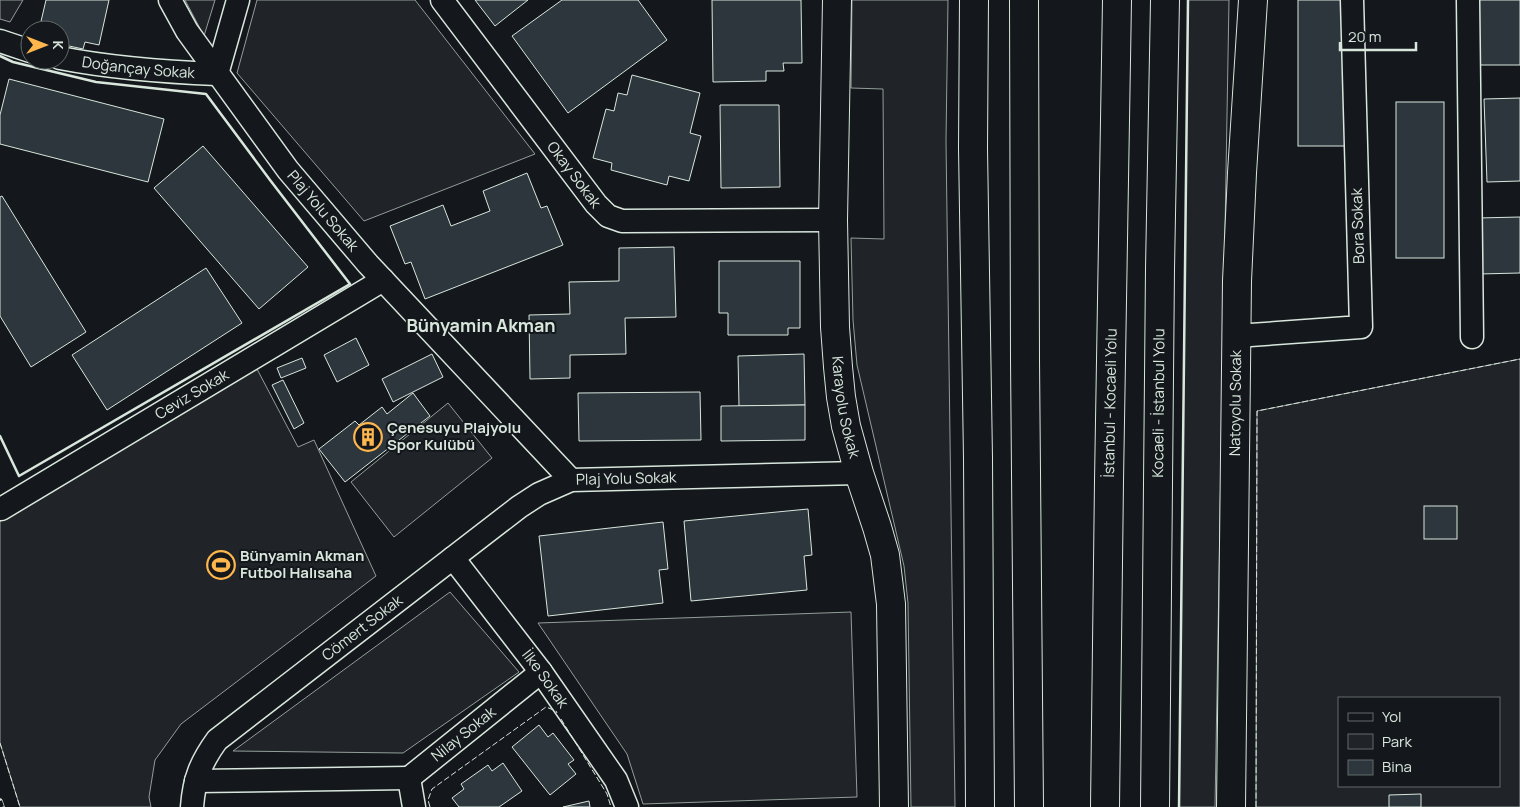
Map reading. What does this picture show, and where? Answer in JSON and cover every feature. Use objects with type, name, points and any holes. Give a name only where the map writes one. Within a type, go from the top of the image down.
[{"type":"main road","name":"Karayolu Sokak","points":[[837,0],[833,220],[835,327],[841,397],[846,426],[858,473],[877,527],[888,576],[892,622],[894,807]]},
{"type":"main road","points":[[974,0],[973,148],[978,458],[980,807]]},
{"type":"main road","points":[[1024,0],[1029,807]]},
{"type":"main road","name":"İstanbul - Kocaeli Yolu","points":[[1106,807],[1109,472],[1117,0]]},
{"type":"main road","name":"Kocaeli - İstanbul Yolu","points":[[1155,807],[1160,259],[1165,0]]},
{"type":"main road","name":"Natoyolu Sokak","points":[[1231,807],[1236,336],[1242,173],[1254,0]]},
{"type":"street","name":"Plaj Yolu Sokak","points":[[170,0],[187,32],[288,170],[383,280],[571,480],[858,473]]},
{"type":"street","points":[[217,74],[238,0]]},
{"type":"street","name":"Okay Sokak","points":[[442,0],[596,204],[608,216],[622,221],[833,220]]},
{"type":"street","name":"Bora Sokak","points":[[1236,336],[1361,327],[1352,0]]},
{"type":"street","points":[[1468,0],[1472,336]]},
{"type":"street","points":[[0,41],[20,48]]},
{"type":"street","name":"Doğançay Sokak","points":[[70,60],[154,71],[217,74]]},
{"type":"street","name":"Ceviz Sokak","points":[[0,508],[383,280]]},
{"type":"street","name":"Cömert Sokak","points":[[192,807],[193,793],[202,761],[217,740],[532,498],[571,480]]},
{"type":"street","name":"İlke Sokak","points":[[453,558],[541,672],[616,780],[627,807]]},
{"type":"street","name":"Nilay Sokak","points":[[409,778],[541,672]]},
{"type":"street","points":[[196,781],[409,778],[414,807]]},
{"type":"green space","points":[[0,0],[23,0],[10,22],[0,19]]},
{"type":"green space","points":[[185,0],[215,0],[204,36]]},
{"type":"green space","points":[[257,0],[415,0],[535,154],[364,221],[237,73]]},
{"type":"green space","points":[[852,0],[948,0],[946,141],[955,807],[911,807],[908,603],[904,566],[857,365],[853,320],[851,238],[884,239],[883,89],[851,88]]},
{"type":"green space","points":[[1188,0],[1229,0],[1215,807],[1179,807]]},
{"type":"green space","points":[[1520,359],[1520,807],[1256,807],[1257,411]]},
{"type":"green space","points":[[257,369],[298,447],[314,440],[376,576],[181,724],[155,760],[149,797],[151,807],[20,807],[0,743],[0,521]]},
{"type":"green space","points":[[448,403],[492,458],[394,537],[351,482]]},
{"type":"green space","points":[[450,592],[519,672],[403,753],[233,751]]},
{"type":"green space","points":[[851,612],[857,797],[643,804],[627,754],[538,623]]},
{"type":"building","points":[[46,0],[109,0],[99,45],[85,42],[83,49],[70,46],[70,20],[41,20]]},
{"type":"building","points":[[475,0],[528,0],[495,26]]},
{"type":"building","points":[[562,0],[638,0],[667,40],[568,113],[512,36]]},
{"type":"building","points":[[712,0],[801,0],[802,63],[783,63],[784,71],[766,71],[766,81],[713,82]]},
{"type":"building","points":[[1298,0],[1346,0],[1346,146],[1298,146]]},
{"type":"building","points":[[1479,0],[1520,0],[1520,65],[1479,65]]},
{"type":"building","points":[[632,75],[700,93],[690,133],[701,136],[689,181],[669,176],[667,185],[611,170],[612,163],[593,158],[606,109],[614,111],[618,93],[627,95]]},
{"type":"building","points":[[9,79],[164,119],[148,182],[0,144],[0,115]]},
{"type":"building","points":[[1520,98],[1520,181],[1487,182],[1484,99]]},
{"type":"building","points":[[1396,102],[1444,102],[1444,258],[1396,258]]},
{"type":"building","points":[[720,105],[779,105],[780,187],[721,188]]},
{"type":"building","points":[[203,146],[308,267],[259,309],[154,188]]},
{"type":"building","points":[[527,173],[541,208],[547,206],[563,245],[425,299],[411,262],[405,264],[390,226],[443,205],[451,226],[490,211],[483,191]]},
{"type":"building","points":[[2,196],[86,332],[31,367],[0,316],[0,197]]},
{"type":"building","points":[[1520,217],[1520,273],[1479,274],[1478,218]]},
{"type":"building","points":[[674,247],[676,317],[625,318],[626,354],[570,355],[570,378],[530,379],[529,315],[570,314],[569,282],[619,281],[619,248]]},
{"type":"building","points":[[719,261],[800,261],[800,328],[788,328],[788,335],[728,335],[728,313],[719,313]]},
{"type":"building","points":[[206,268],[242,323],[107,410],[72,355]]},
{"type":"building","points":[[356,338],[369,365],[337,382],[324,355]]},
{"type":"building","points":[[432,354],[443,377],[393,402],[382,379]]},
{"type":"building","points":[[804,354],[805,405],[739,406],[738,356]]},
{"type":"building","points":[[302,358],[306,368],[281,378],[277,368]]},
{"type":"building","points":[[283,380],[304,423],[294,429],[272,385]]},
{"type":"building","points":[[700,392],[701,440],[579,441],[578,393]]},
{"type":"building","name":"Çenesuyu Plajyolu Spor Kulübü","points":[[413,393],[430,416],[345,482],[319,449],[355,421],[359,425],[382,407],[387,414]]},
{"type":"building","points":[[805,405],[805,440],[721,441],[721,406]]},
{"type":"building","points":[[1424,506],[1457,506],[1457,539],[1424,539]]},
{"type":"building","points":[[808,509],[812,555],[804,556],[807,590],[691,601],[684,521]]},
{"type":"building","points":[[663,522],[668,569],[659,570],[663,603],[548,616],[539,536]]},
{"type":"building","points":[[539,725],[548,737],[553,733],[574,760],[568,764],[576,774],[550,795],[512,747]]},
{"type":"building","points":[[503,763],[522,791],[499,807],[459,807],[452,798],[464,789],[461,784],[488,765],[492,771]]},
{"type":"building","points":[[1421,794],[1421,807],[1389,807],[1389,795]]},
{"type":"building","points":[[589,801],[590,807],[563,807]]},
{"type":"railway","points":[[0,801],[2,807]]},
{"type":"fence","points":[[1256,807],[1257,411],[1520,359]]},
{"type":"fence","points":[[430,807],[428,800],[432,789],[546,707],[557,713]]},
{"type":"fence","points":[[561,719],[607,794],[611,807]]},
{"type":"fence","points":[[0,743],[20,807]]},
{"type":"wall","points":[[1179,807],[1188,0]]},
{"type":"wall","points":[[0,56],[13,62],[96,82],[206,94],[350,284],[19,476],[0,436]]},
{"type":"place","name":"Çenesuyu Plajyolu Spor Kulübü","points":[[368,437]]},
{"type":"place","name":"Bünyamin Akman Futbol Halısaha","points":[[221,565]]},
{"type":"district","name":"Bünyamin Akman","points":[[481,326]]}]
